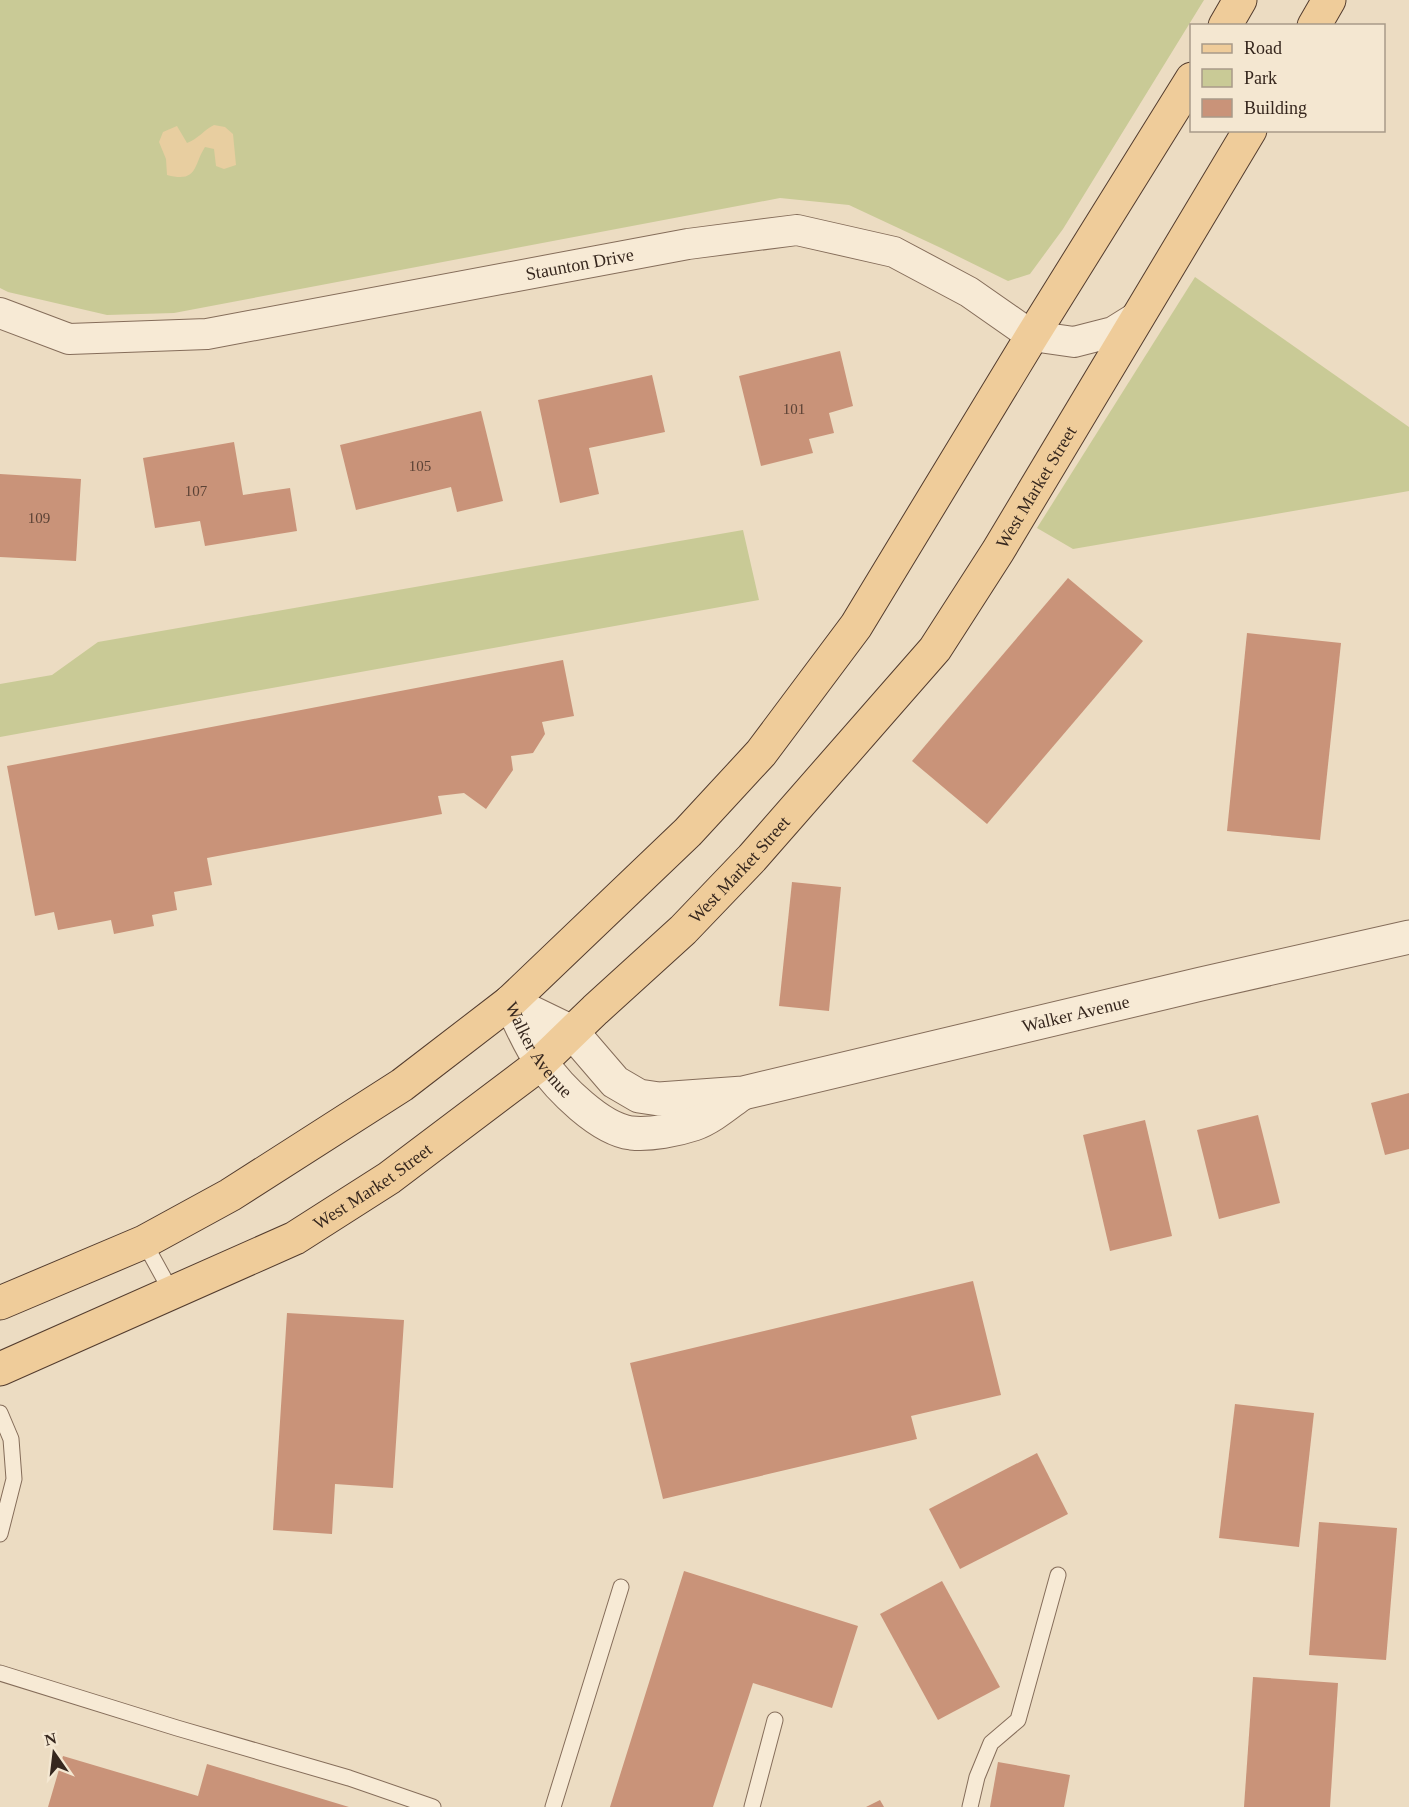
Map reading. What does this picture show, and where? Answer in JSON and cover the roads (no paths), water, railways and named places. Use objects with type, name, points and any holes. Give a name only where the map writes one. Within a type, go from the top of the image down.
[{"type":"main road","points":[[1226,24],[1240,0]]},
{"type":"main road","points":[[1315,24],[1329,0]]},
{"type":"main road","points":[[0,1303],[144,1242],[230,1195],[402,1085],[510,1002],[688,832],[761,753],[856,626],[1190,81]]},
{"type":"main road","name":"West Market Street","points":[[0,1369],[295,1238],[389,1178],[541,1063],[683,930],[752,858],[935,649],[998,551],[1249,132]]},
{"type":"street","name":"Staunton Drive","points":[[0,313],[69,339],[207,334],[688,244],[797,230],[894,252],[969,292],[1032,336],[1074,342],[1113,332],[1137,317]]},
{"type":"street","name":"Walker Avenue","points":[[510,1002],[572,1032],[615,1082],[639,1096],[659,1099],[743,1094],[960,1040],[1409,937]]},
{"type":"street","name":"Walker Avenue","points":[[510,1002],[541,1063],[579,1105],[596,1117],[630,1133],[666,1131],[696,1123],[743,1094]]},
{"type":"lane","points":[[144,1242],[172,1293]]},
{"type":"lane","points":[[0,1413],[11,1439],[14,1479],[0,1534]]},
{"type":"lane","points":[[970,1807],[977,1778],[991,1743],[1018,1720],[1058,1575]]},
{"type":"lane","points":[[554,1807],[621,1587]]},
{"type":"lane","points":[[0,1673],[15,1680],[350,1778],[434,1807]]},
{"type":"lane","points":[[752,1807],[774,1720]]}]
